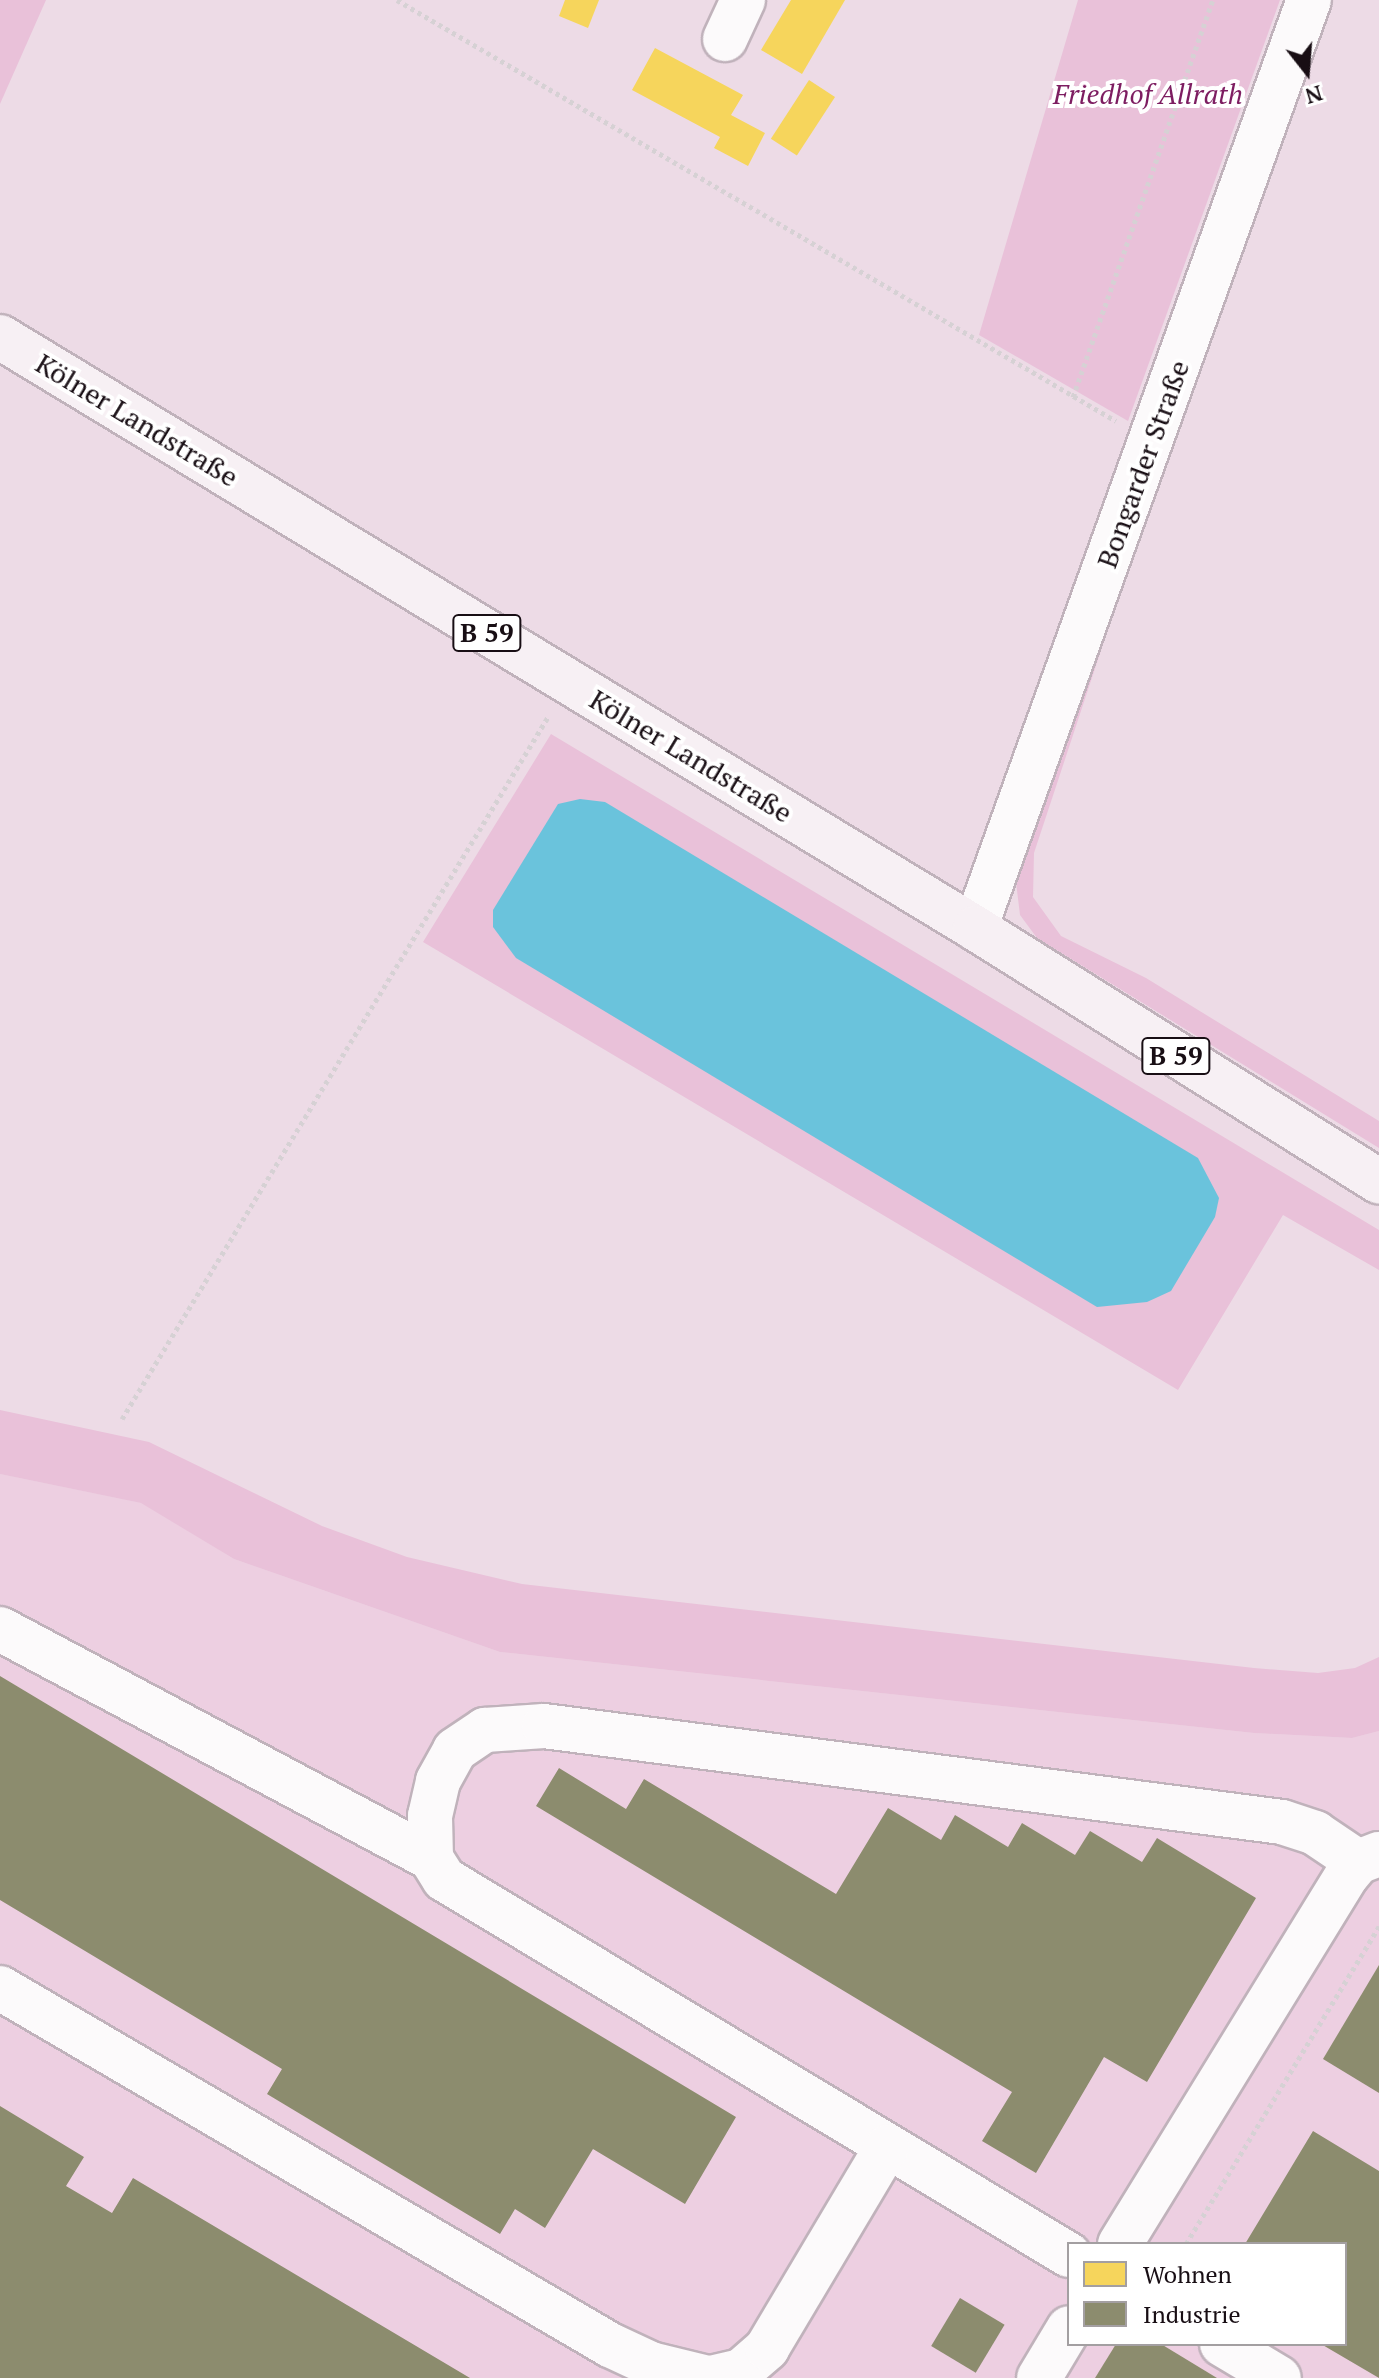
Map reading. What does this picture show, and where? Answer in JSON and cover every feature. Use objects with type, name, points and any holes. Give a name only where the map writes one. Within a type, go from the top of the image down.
[{"type":"main road","name":"Kölner Landstraße","points":[[0,337],[975,928],[1379,1181]]},
{"type":"street","points":[[725,39],[743,0]]},
{"type":"street","name":"Bongarder Straße","points":[[975,928],[1309,0]]},
{"type":"street","points":[[0,1629],[431,1858],[444,1879],[463,1893],[1067,2254]]},
{"type":"street","points":[[431,1858],[433,1798],[450,1757],[485,1730],[528,1725],[1282,1822],[1315,1833],[1368,1858],[1121,2242]]},
{"type":"street","points":[[0,1988],[610,2345],[651,2364],[710,2378],[741,2371],[767,2348],[887,2147]]},
{"type":"street","points":[[1039,2378],[1067,2331]]},
{"type":"street","points":[[1225,2346],[1279,2378]]},
{"type":"path","points":[[397,0],[1151,442]]},
{"type":"path","points":[[1073,397],[1213,0]]},
{"type":"path","points":[[122,1419],[569,682]]},
{"type":"path","points":[[1187,2242],[1379,1926]]},
{"type":"shaded area","points":[[0,1474],[142,1503],[234,1559],[500,1652],[1254,1733],[1352,1738],[1379,1731],[1379,2378],[0,2378]]},
{"type":"green space","points":[[0,0],[46,0],[0,104]]},
{"type":"green space","name":"Friedhof Allrath","points":[[1078,0],[1280,0],[1128,421],[979,335]]},
{"type":"green space","points":[[1160,472],[1034,853],[1033,897],[1061,936],[1146,978],[1379,1121],[1379,1148],[1037,938],[1020,915],[1014,866]]},
{"type":"green space","points":[[551,734],[1379,1230],[1379,1270],[1283,1215],[1178,1390],[423,942]]},
{"type":"green space","points":[[0,1410],[149,1442],[322,1526],[407,1557],[522,1584],[1254,1668],[1318,1673],[1355,1668],[1379,1657],[1379,1731],[1352,1738],[1254,1733],[500,1652],[234,1559],[141,1503],[0,1474]]},
{"type":"water","points":[[580,799],[605,802],[1198,1158],[1219,1198],[1215,1217],[1171,1291],[1147,1302],[1097,1307],[516,958],[493,927],[493,910],[558,804]]},
{"type":"building: Wohnen","points":[[565,0],[599,0],[588,28],[559,16]]},
{"type":"building: Wohnen","points":[[791,0],[845,0],[802,74],[761,50]]},
{"type":"building: Wohnen","points":[[655,48],[743,95],[731,115],[765,133],[748,166],[714,148],[720,137],[632,90]]},
{"type":"building: Wohnen","points":[[809,80],[835,97],[797,156],[771,139]]},
{"type":"building: Industrie","points":[[0,1676],[736,2117],[685,2204],[593,2149],[545,2228],[515,2209],[500,2234],[267,2094],[282,2069],[0,1900]]},
{"type":"building: Industrie","points":[[559,1768],[626,1809],[644,1779],[836,1894],[888,1808],[941,1840],[955,1815],[1008,1847],[1022,1823],[1075,1855],[1090,1831],[1142,1862],[1157,1838],[1256,1898],[1147,2082],[1104,2057],[1036,2173],[982,2141],[1012,2092],[536,1806]]},
{"type":"building: Industrie","points":[[1379,1965],[1379,2093],[1323,2059]]},
{"type":"building: Industrie","points":[[0,2106],[84,2157],[66,2186],[112,2213],[133,2178],[470,2378],[0,2378]]},
{"type":"building: Industrie","points":[[1313,2131],[1379,2171],[1379,2378],[1324,2346],[1347,2346],[1347,2242],[1246,2242]]},
{"type":"building: Industrie","points":[[960,2298],[1005,2325],[976,2373],[931,2346]]},
{"type":"building: Industrie","points":[[1115,2346],[1164,2346],[1217,2378],[1095,2378]]}]
